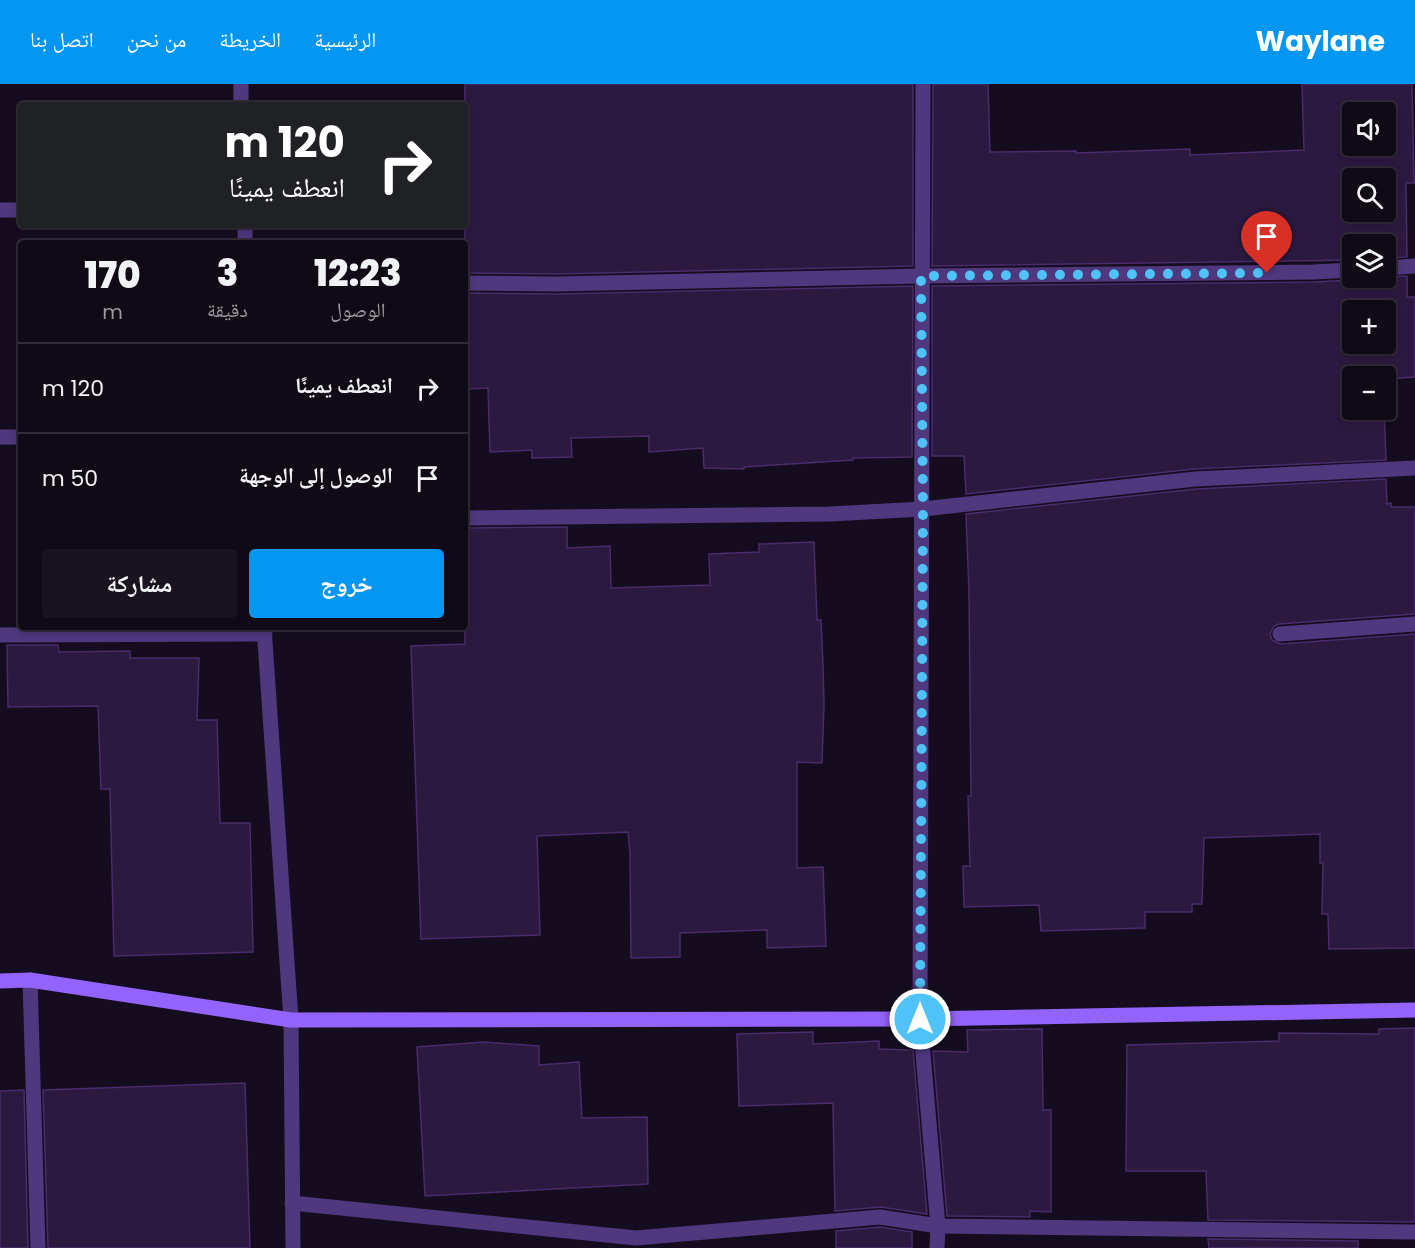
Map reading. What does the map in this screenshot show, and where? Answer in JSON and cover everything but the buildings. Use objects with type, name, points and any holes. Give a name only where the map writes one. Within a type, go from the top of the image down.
[{"type":"main road","points":[[0,981],[30,980],[291,1020],[920,1019],[1415,1010]]},
{"type":"street","points":[[241,84],[241,102]]},
{"type":"street","points":[[923,84],[920,1019],[938,1226],[937,1248]]},
{"type":"street","points":[[0,210],[18,210]]},
{"type":"street","points":[[1396,267],[1415,266]]},
{"type":"street","points":[[468,283],[557,284],[1342,271]]},
{"type":"street","points":[[0,436],[18,437]]},
{"type":"street","points":[[468,518],[818,514],[923,509],[1195,479],[1415,468]]},
{"type":"street","points":[[1280,634],[1415,624]]},
{"type":"street","points":[[0,635],[264,630],[291,1020],[293,1248]]},
{"type":"street","points":[[30,980],[38,1248]]},
{"type":"street","points":[[292,1203],[636,1238],[880,1217],[938,1226],[1415,1232]]},
{"type":"route","points":[[920,1019],[923,509],[921,276],[1267,273]]}]
